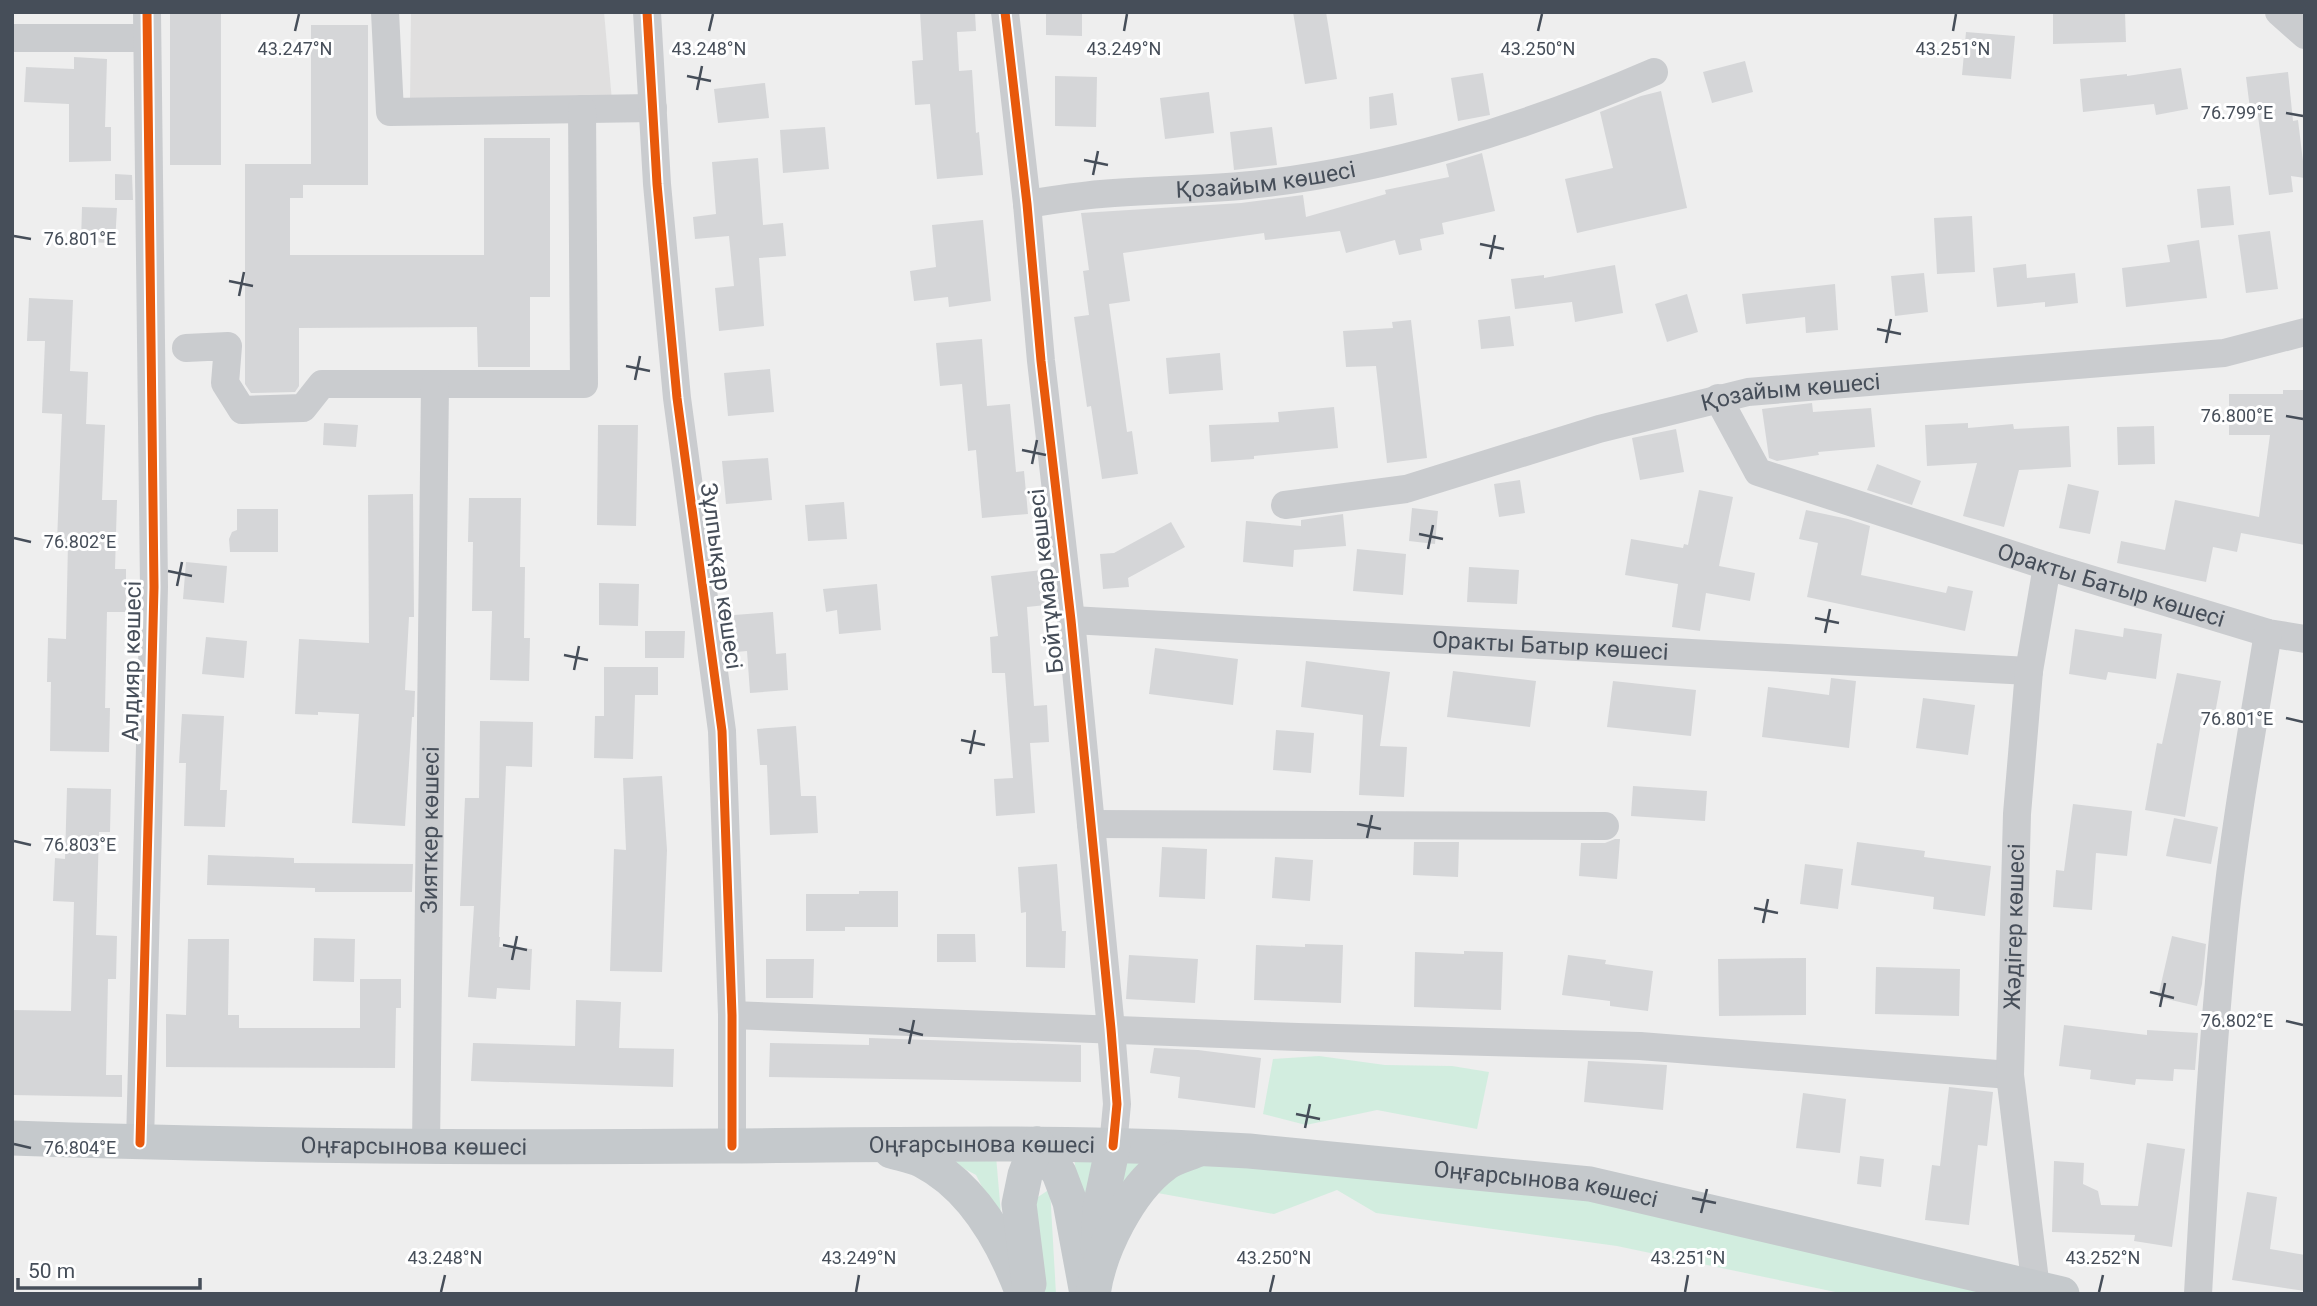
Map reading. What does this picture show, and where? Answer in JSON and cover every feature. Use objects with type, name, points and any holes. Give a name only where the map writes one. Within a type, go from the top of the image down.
[{"type":"main road","name":"Оңғарсынова көшесі","points":[[12,1138],[426,1148],[868,1144],[1201,1148],[1590,1184],[2049,1291]]},
{"type":"main road","points":[[868,1144],[922,1160],[960,1188],[985,1218],[1023,1294]]},
{"type":"main road","points":[[1037,1144],[1059,1173],[1070,1202],[1092,1288]]},
{"type":"main road","points":[[1030,1294],[1019,1204],[1024,1175],[1037,1144]]},
{"type":"main road","points":[[1092,1288],[1100,1207],[1113,1146]]},
{"type":"main road","points":[[1092,1288],[1119,1220],[1143,1184],[1166,1163],[1201,1148]]},
{"type":"street","points":[[385,12],[390,113],[653,108]]},
{"type":"street","name":"Зұлпықар көшесі","points":[[647,12],[657,184],[677,398],[722,731],[732,1015],[732,1146]]},
{"type":"street","name":"Бойтұмар көшесі","points":[[1005,12],[1071,620],[1111,1029],[1117,1104],[1113,1146]]},
{"type":"street","points":[[2279,12],[2305,35]]},
{"type":"street","points":[[12,38],[147,25]]},
{"type":"street","name":"Алдияр көшесі","points":[[140,1143],[154,587],[147,25]]},
{"type":"street","name":"Қозайым көшесі","points":[[1027,204],[1098,194],[1241,186],[1352,169],[1497,132],[1600,95],[1654,72]]},
{"type":"street","points":[[186,348],[228,346],[225,383],[242,410],[303,408],[322,384],[583,384],[582,109]]},
{"type":"street","name":"Қозайым көшесі","points":[[1285,505],[1406,489],[1599,429],[1718,398],[1761,391],[2224,353],[2305,332]]},
{"type":"street","name":"Зияткер көшесі","points":[[426,1148],[435,385]]},
{"type":"street","name":"Оракты Батыр көшесі","points":[[1718,398],[1758,472],[2047,566],[2268,633],[2305,639]]},
{"type":"street","name":"Жәдігер көшесі","points":[[2047,566],[2029,671],[2017,814],[2010,1075],[2049,1291]]},
{"type":"street","name":"Оракты Батыр көшесі","points":[[1071,620],[2029,671]]},
{"type":"street","points":[[2199,1294],[2208,1107],[2225,925],[2241,797],[2268,633]]},
{"type":"street","points":[[1091,824],[1605,826]]},
{"type":"street","points":[[732,1015],[1298,1037],[1640,1046],[2010,1075]]},
{"type":"shaded area","points":[[411,12],[604,12],[612,101],[410,104]]},
{"type":"green space","points":[[1319,1056],[1385,1065],[1452,1066],[1489,1072],[1477,1129],[1377,1110],[1306,1125],[1263,1114],[1273,1059]]},
{"type":"green space","points":[[1113,1146],[1590,1184],[2015,1294],[1845,1294],[1617,1246],[1376,1213],[1337,1190],[1274,1214],[1152,1192],[1119,1220]]},
{"type":"green space","points":[[932,1151],[996,1156],[1002,1226],[976,1175]]},
{"type":"green space","points":[[1074,1156],[1096,1158],[1083,1233]]},
{"type":"green space","points":[[1050,1189],[1056,1294],[1043,1294],[1032,1201]]},
{"type":"building","points":[[170,12],[221,12],[221,165],[170,165]]},
{"type":"building","points":[[920,12],[975,12],[976,31],[957,32],[959,71],[972,70],[976,133],[979,132],[983,175],[937,179],[930,104],[915,105],[912,61],[923,60]]},
{"type":"building","points":[[1046,12],[1082,12],[1082,36],[1046,35]]},
{"type":"building","points":[[1293,12],[1326,12],[1337,79],[1305,84]]},
{"type":"building","points":[[2053,12],[2125,12],[2126,42],[2053,44]]},
{"type":"building","points":[[311,25],[368,25],[368,185],[303,185],[303,198],[290,198],[290,255],[484,255],[484,138],[550,138],[550,297],[530,297],[530,367],[478,367],[477,327],[299,328],[299,386],[295,392],[251,393],[245,384],[245,164],[311,164]]},
{"type":"building","points":[[1966,32],[2015,36],[2011,79],[1962,75]]},
{"type":"building","points":[[74,57],[107,59],[105,127],[111,127],[111,161],[69,162],[69,104],[24,102],[26,67],[74,69]]},
{"type":"building","points":[[1745,61],[1753,92],[1712,103],[1703,72]]},
{"type":"building","points":[[2181,68],[2188,109],[2156,115],[2154,104],[2083,112],[2080,79],[2127,76]]},
{"type":"building","points":[[2288,72],[2293,121],[2298,120],[2305,178],[2291,176],[2293,192],[2269,195],[2257,109],[2250,109],[2246,77]]},
{"type":"building","points":[[1483,73],[1490,115],[1458,121],[1451,78]]},
{"type":"building","points":[[1055,76],[1097,77],[1096,127],[1055,126]]},
{"type":"building","points":[[765,83],[769,118],[718,123],[714,89]]},
{"type":"building","points":[[1661,91],[1687,208],[1577,233],[1565,179],[1613,168],[1600,112]]},
{"type":"building","points":[[1209,92],[1214,133],[1165,139],[1160,98]]},
{"type":"building","points":[[1393,93],[1397,125],[1370,129],[1369,97]]},
{"type":"building","points":[[825,127],[829,169],[783,173],[780,130]]},
{"type":"building","points":[[1272,127],[1277,165],[1234,170],[1230,132]]},
{"type":"building","points":[[1482,153],[1495,211],[1442,223],[1444,234],[1420,239],[1422,250],[1399,255],[1395,240],[1346,253],[1340,231],[1265,240],[1264,233],[1123,253],[1130,301],[1109,304],[1127,432],[1132,431],[1138,474],[1102,479],[1091,406],[1087,407],[1074,317],[1089,315],[1083,271],[1089,270],[1081,213],[1241,203],[1303,195],[1306,217],[1386,194],[1385,190],[1449,177],[1446,164]]},
{"type":"building","points":[[758,158],[763,225],[783,223],[786,256],[759,258],[764,326],[719,331],[715,288],[734,286],[729,236],[695,239],[693,217],[716,214],[712,162]]},
{"type":"building","points":[[115,174],[132,175],[133,200],[115,200]]},
{"type":"building","points":[[2230,186],[2234,225],[2201,228],[2197,189]]},
{"type":"building","points":[[82,207],[117,208],[115,243],[81,242]]},
{"type":"building","points":[[1972,216],[1975,272],[1937,274],[1934,218]]},
{"type":"building","points":[[983,220],[991,301],[949,307],[948,297],[914,301],[910,271],[936,267],[932,225]]},
{"type":"building","points":[[2270,231],[2278,289],[2246,293],[2238,235]]},
{"type":"building","points":[[2199,240],[2207,298],[2126,307],[2122,268],[2170,262],[2167,245]]},
{"type":"building","points":[[2026,264],[2027,278],[2075,273],[2078,303],[2045,307],[2045,302],[1997,307],[1993,268]]},
{"type":"building","points":[[1615,265],[1623,313],[1575,322],[1572,302],[1515,309],[1511,279],[1544,275],[1544,278]]},
{"type":"building","points":[[1924,273],[1928,312],[1895,316],[1891,276]]},
{"type":"building","points":[[1835,284],[1838,330],[1806,333],[1805,317],[1746,324],[1742,294]]},
{"type":"building","points":[[1687,294],[1698,332],[1667,342],[1655,304]]},
{"type":"building","points":[[29,298],[73,300],[70,371],[88,372],[86,424],[105,425],[102,500],[117,500],[115,569],[126,569],[126,612],[107,612],[105,708],[110,708],[109,752],[50,751],[51,682],[47,682],[48,638],[66,639],[68,542],[57,542],[62,414],[42,413],[45,341],[27,341]]},
{"type":"building","points":[[1510,316],[1514,346],[1481,349],[1478,320]]},
{"type":"building","points":[[1411,320],[1427,458],[1387,463],[1376,366],[1346,367],[1343,331],[1393,328],[1392,322]]},
{"type":"building","points":[[982,339],[987,406],[1010,404],[1016,472],[1024,471],[1028,514],[982,518],[976,450],[968,451],[962,384],[940,386],[936,343]]},
{"type":"building","points":[[1220,353],[1223,390],[1169,394],[1166,358]]},
{"type":"building","points":[[770,369],[774,412],[728,416],[724,373]]},
{"type":"building","points":[[2283,390],[2305,390],[2305,545],[2241,533],[2237,552],[2213,547],[2206,582],[2117,563],[2121,541],[2165,550],[2175,500],[2259,517],[2270,435],[2229,435],[2229,394],[2283,394]]},
{"type":"building","points":[[1812,403],[1813,412],[1871,408],[1875,447],[1818,452],[1819,455],[1777,461],[1769,458],[1762,409]]},
{"type":"building","points":[[1334,407],[1338,448],[1211,462],[1209,425],[1279,422],[1278,412]]},
{"type":"building","points":[[324,423],[358,425],[356,447],[323,445]]},
{"type":"building","points":[[1968,423],[1968,428],[2013,424],[2014,429],[2069,426],[2071,467],[2019,470],[2004,527],[1963,516],[1977,463],[1927,466],[1925,425]]},
{"type":"building","points":[[598,425],[638,425],[636,526],[597,525]]},
{"type":"building","points":[[2154,426],[2155,464],[2118,465],[2117,427]]},
{"type":"building","points":[[1676,429],[1684,472],[1640,480],[1632,438]]},
{"type":"building","points":[[768,458],[772,500],[726,504],[722,461]]},
{"type":"building","points":[[1877,464],[1921,481],[1912,505],[1867,490]]},
{"type":"building","points":[[1520,480],[1525,513],[1499,517],[1494,484]]},
{"type":"building","points":[[2068,484],[2099,491],[2090,534],[2059,528]]},
{"type":"building","points":[[1699,490],[1733,497],[1719,566],[1755,573],[1750,601],[1706,593],[1700,631],[1672,627],[1678,584],[1625,575],[1631,539],[1683,548],[1684,544],[1688,545]]},
{"type":"building","points":[[413,494],[414,617],[409,617],[405,690],[415,691],[405,826],[352,823],[359,714],[295,714],[299,639],[369,643],[368,495]]},
{"type":"building","points":[[469,498],[521,498],[520,567],[525,567],[524,638],[530,638],[529,681],[490,680],[492,611],[472,611],[473,542],[468,542]]},
{"type":"building","points":[[844,502],[847,539],[808,541],[805,505]]},
{"type":"building","points":[[1412,508],[1438,511],[1435,544],[1409,541]]},
{"type":"building","points":[[237,509],[278,509],[278,552],[230,552],[229,539],[232,532],[237,530]]},
{"type":"building","points":[[1806,510],[1870,526],[1861,575],[1946,593],[1948,586],[1973,591],[1965,631],[1807,597],[1818,543],[1799,539]]},
{"type":"building","points":[[1343,514],[1346,546],[1294,550],[1293,567],[1243,562],[1246,521],[1301,526],[1301,520]]},
{"type":"building","points":[[1171,522],[1185,547],[1128,578],[1129,587],[1103,589],[1100,554],[1114,553]]},
{"type":"building","points":[[1357,549],[1406,554],[1403,595],[1353,591]]},
{"type":"building","points":[[186,562],[227,566],[224,603],[183,599]]},
{"type":"building","points":[[1469,567],[1519,570],[1517,604],[1467,602]]},
{"type":"building","points":[[1042,570],[1046,605],[1027,607],[1034,706],[1047,705],[1049,742],[1030,743],[1035,813],[996,816],[994,779],[1013,778],[1005,673],[992,673],[990,637],[998,636],[991,576]]},
{"type":"building","points":[[599,583],[639,584],[638,626],[599,625]]},
{"type":"building","points":[[877,584],[881,630],[839,634],[837,610],[826,612],[823,589]]},
{"type":"building","points":[[773,612],[776,654],[786,653],[788,690],[750,693],[747,651],[736,652],[734,615]]},
{"type":"building","points":[[2124,628],[2162,634],[2156,679],[2108,672],[2106,680],[2069,674],[2075,629],[2123,637]]},
{"type":"building","points":[[645,631],[685,631],[684,658],[645,658]]},
{"type":"building","points":[[206,637],[247,641],[244,678],[202,674]]},
{"type":"building","points":[[1155,648],[1238,659],[1233,705],[1149,694]]},
{"type":"building","points":[[1306,661],[1390,672],[1380,746],[1407,747],[1404,797],[1359,795],[1363,715],[1301,707]]},
{"type":"building","points":[[604,667],[658,667],[658,695],[635,695],[633,759],[594,758],[595,716],[604,716]]},
{"type":"building","points":[[1453,671],[1536,681],[1530,727],[1447,717]]},
{"type":"building","points":[[2177,673],[2221,681],[2214,719],[2202,717],[2185,817],[2145,810],[2157,743],[2162,744]]},
{"type":"building","points":[[1831,678],[1856,681],[1849,748],[1762,737],[1768,687],[1829,695]]},
{"type":"building","points":[[1613,681],[1696,690],[1691,736],[1607,727]]},
{"type":"building","points":[[1923,698],[1975,705],[1968,755],[1916,748]]},
{"type":"building","points":[[182,714],[224,716],[220,790],[227,790],[225,827],[184,826],[186,763],[179,763]]},
{"type":"building","points":[[480,721],[533,722],[532,767],[506,766],[499,937],[499,947],[532,949],[530,990],[497,988],[496,999],[468,997],[474,906],[460,906],[465,798],[479,798]]},
{"type":"building","points":[[796,726],[801,796],[816,796],[818,833],[770,835],[767,765],[760,765],[757,729]]},
{"type":"building","points":[[1276,730],[1314,733],[1311,773],[1273,770]]},
{"type":"building","points":[[662,776],[667,850],[662,972],[610,971],[614,849],[626,850],[623,778]]},
{"type":"building","points":[[1633,786],[1707,791],[1705,821],[1631,816]]},
{"type":"building","points":[[67,788],[111,789],[110,832],[99,832],[96,935],[117,936],[116,979],[108,979],[106,1075],[122,1075],[122,1097],[12,1095],[12,1010],[71,1011],[74,902],[53,901],[55,858],[65,859]]},
{"type":"building","points":[[2073,804],[2132,811],[2127,856],[2096,853],[2092,910],[2053,907],[2056,870],[2064,871]]},
{"type":"building","points":[[2174,818],[2218,827],[2211,864],[2166,856]]},
{"type":"building","points":[[1620,839],[1617,879],[1579,876],[1581,843],[1605,843]]},
{"type":"building","points":[[1414,842],[1459,842],[1458,877],[1413,875]]},
{"type":"building","points":[[1857,842],[1925,851],[1924,857],[1991,866],[1985,916],[1933,909],[1934,897],[1851,885]]},
{"type":"building","points":[[1162,847],[1207,849],[1205,899],[1159,897]]},
{"type":"building","points":[[208,855],[294,858],[294,863],[413,864],[412,892],[315,892],[315,888],[207,885]]},
{"type":"building","points":[[1275,857],[1313,860],[1310,901],[1272,898]]},
{"type":"building","points":[[1057,864],[1062,931],[1066,931],[1065,968],[1026,967],[1026,912],[1021,913],[1018,867]]},
{"type":"building","points":[[1805,864],[1843,869],[1838,909],[1800,904]]},
{"type":"building","points":[[859,891],[898,891],[898,927],[845,927],[845,931],[806,931],[806,894],[859,894]]},
{"type":"building","points":[[937,934],[975,934],[976,962],[937,962]]},
{"type":"building","points":[[2172,936],[2206,944],[2197,1006],[2158,997]]},
{"type":"building","points":[[314,938],[355,939],[354,982],[313,981]]},
{"type":"building","points":[[188,939],[229,939],[228,1015],[239,1015],[239,1028],[360,1028],[360,979],[401,979],[401,1008],[396,1008],[395,1068],[166,1067],[166,1014],[186,1015]]},
{"type":"building","points":[[1305,944],[1343,945],[1341,1003],[1254,1000],[1256,945],[1305,947]]},
{"type":"building","points":[[1464,951],[1503,952],[1501,1010],[1414,1007],[1415,952],[1464,954]]},
{"type":"building","points":[[1129,955],[1198,959],[1195,1003],[1126,999]]},
{"type":"building","points":[[1568,955],[1606,960],[1605,964],[1653,971],[1648,1011],[1610,1006],[1610,1001],[1562,995]]},
{"type":"building","points":[[1806,958],[1806,1015],[1719,1016],[1718,959]]},
{"type":"building","points":[[766,959],[814,959],[813,998],[766,998]]},
{"type":"building","points":[[1876,967],[1960,969],[1959,1016],[1875,1014]]},
{"type":"building","points":[[576,1000],[621,1002],[619,1048],[674,1049],[673,1087],[471,1081],[473,1043],[575,1046]]},
{"type":"building","points":[[2064,1025],[2147,1035],[2147,1030],[2198,1033],[2195,1070],[2174,1069],[2173,1081],[2136,1079],[2135,1085],[2090,1079],[2091,1070],[2059,1066]]},
{"type":"building","points":[[869,1038],[1081,1045],[1081,1082],[769,1077],[770,1043],[869,1045]]},
{"type":"building","points":[[1154,1048],[1198,1050],[1261,1058],[1255,1108],[1178,1098],[1180,1077],[1150,1073]]},
{"type":"building","points":[[1588,1061],[1667,1065],[1663,1110],[1584,1102]]},
{"type":"building","points":[[1949,1087],[1993,1092],[1987,1146],[1978,1145],[1969,1225],[1925,1220],[1932,1165],[1940,1166]]},
{"type":"building","points":[[1803,1093],[1846,1099],[1840,1153],[1796,1148]]},
{"type":"building","points":[[2147,1143],[2185,1149],[2172,1247],[2134,1241],[2135,1235],[2052,1232],[2054,1161],[2084,1163],[2083,1184],[2098,1191],[2101,1205],[2138,1206]]},
{"type":"building","points":[[1860,1156],[1884,1159],[1881,1187],[1857,1184]]},
{"type":"building","points":[[2247,1192],[2277,1197],[2270,1249],[2305,1255],[2305,1291],[2232,1280]]},
{"type":"cycle path","points":[[140,1143],[154,587],[147,12]]},
{"type":"cycle path","points":[[647,12],[657,184],[677,398],[722,731],[732,1015],[732,1146]]},
{"type":"cycle path","points":[[1005,12],[1071,620],[1111,1029],[1117,1104],[1113,1146]]}]
